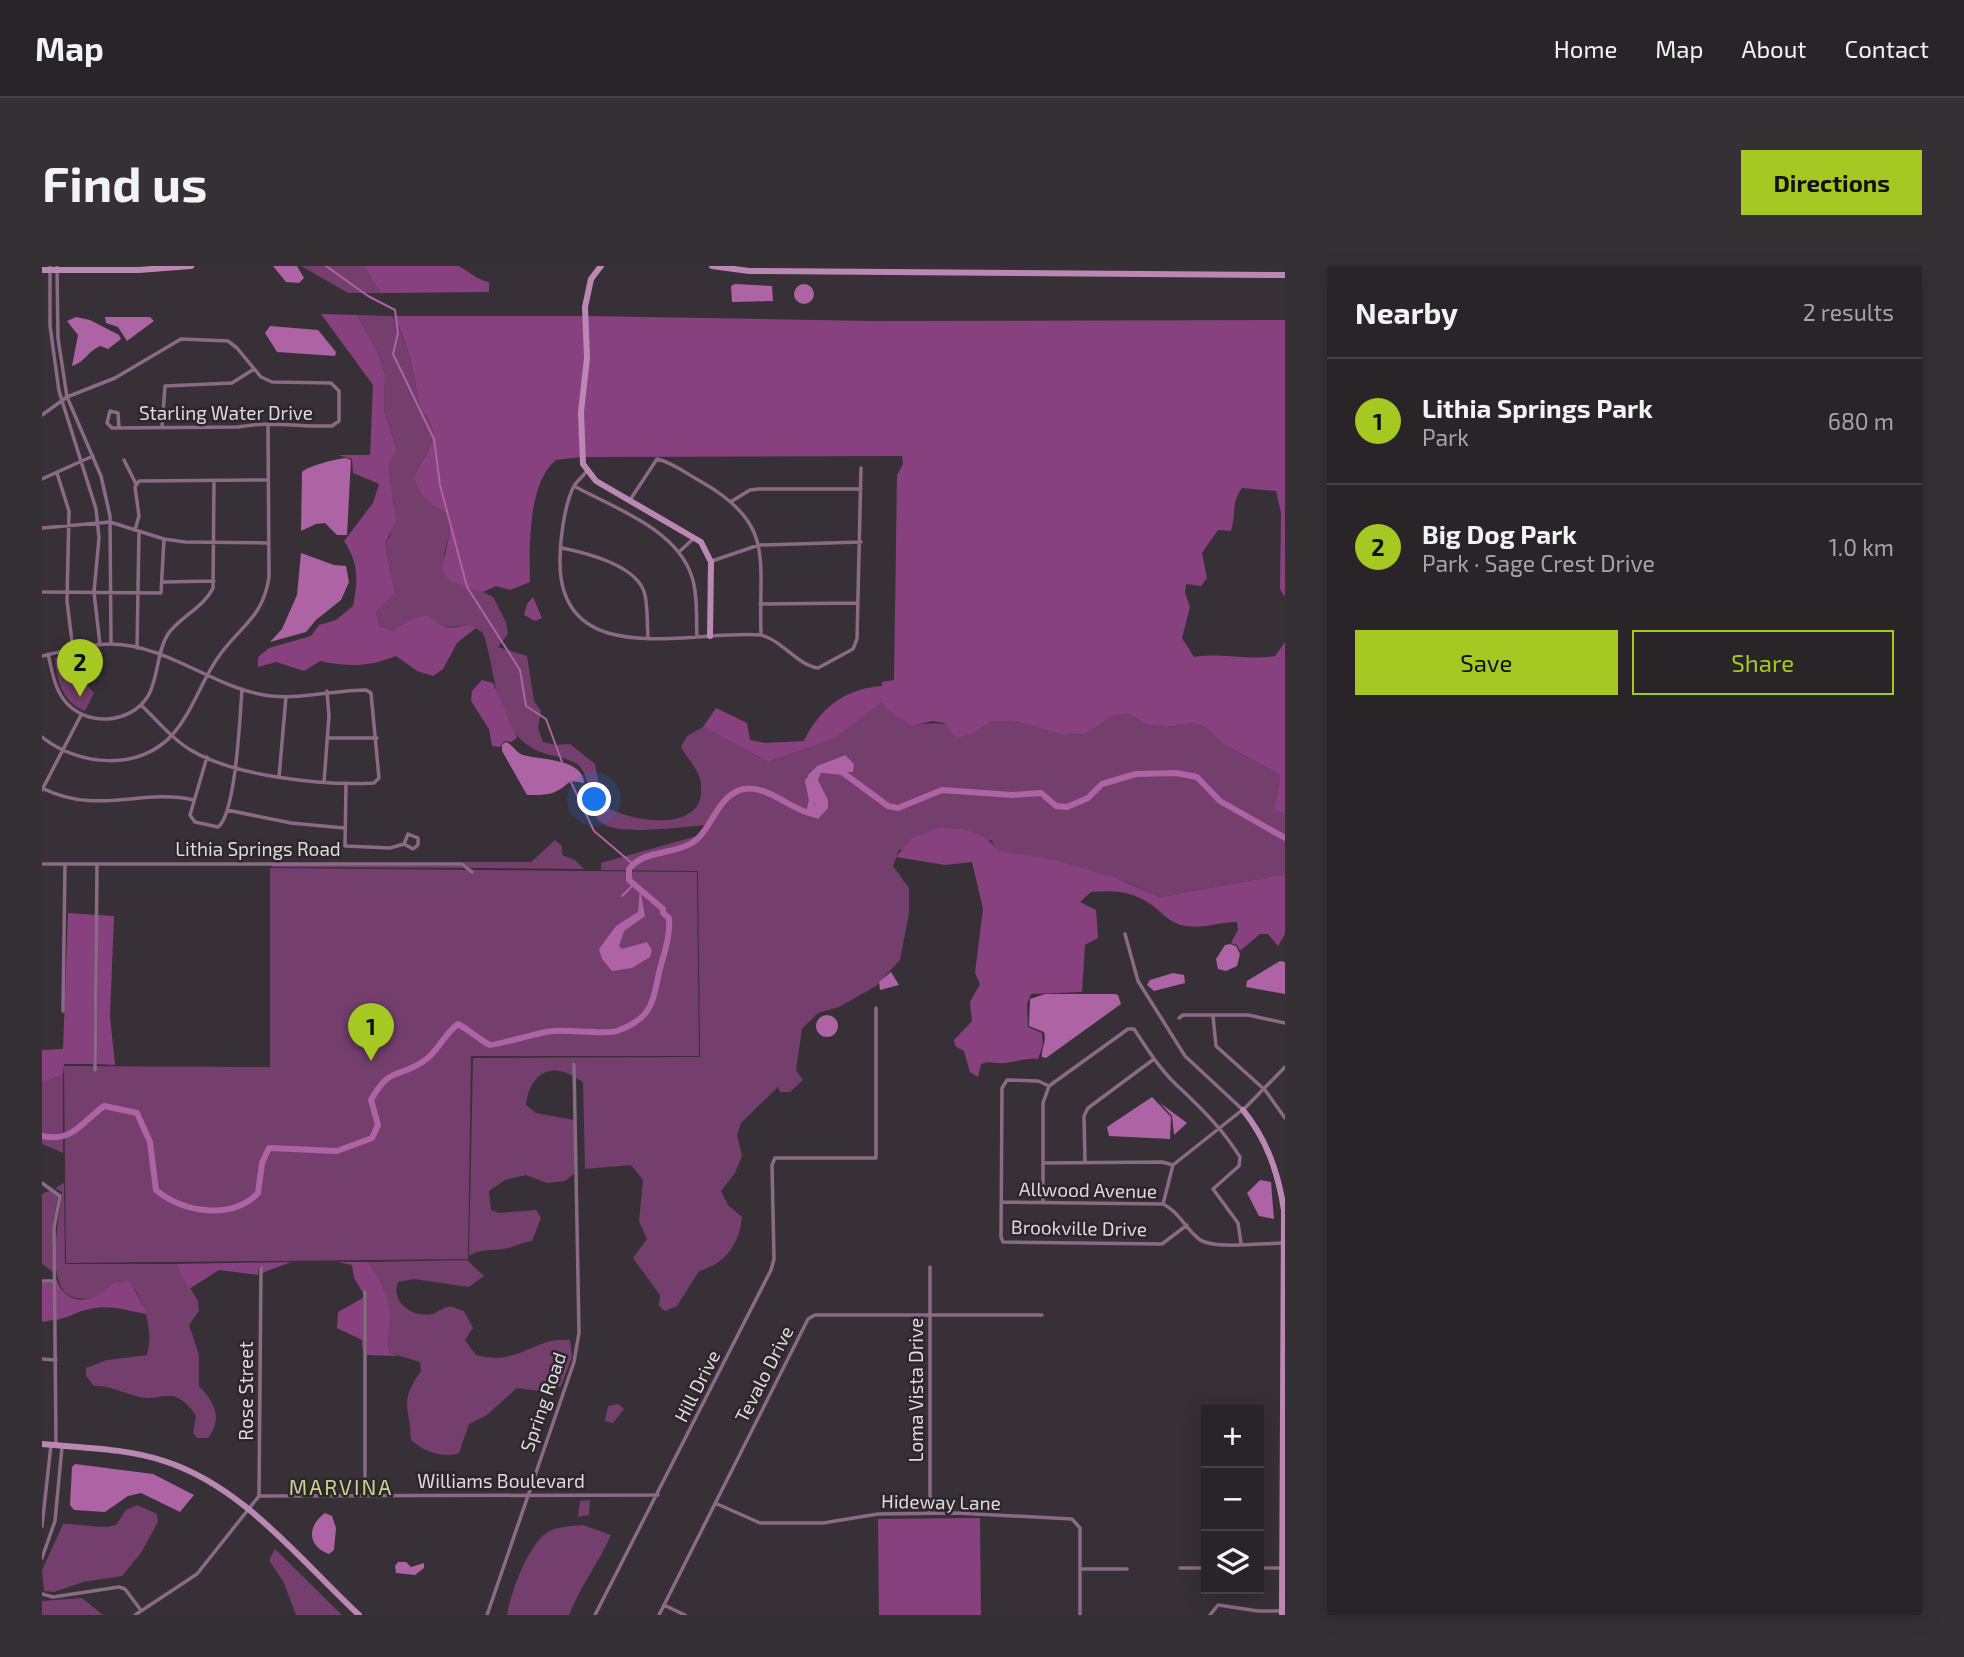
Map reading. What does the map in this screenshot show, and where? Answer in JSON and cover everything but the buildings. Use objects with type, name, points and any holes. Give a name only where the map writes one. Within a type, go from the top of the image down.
[{"type":"main road","points":[[42,269],[191,266]]},
{"type":"main road","points":[[595,266],[585,307],[586,383],[581,412],[582,452],[586,472],[596,481],[695,538],[704,548],[710,562],[710,636]]},
{"type":"main road","points":[[591,278],[601,266]]},
{"type":"main road","points":[[712,266],[760,271],[1285,275]]},
{"type":"main road","points":[[727,266],[760,271]]},
{"type":"main road","points":[[1243,1110],[1263,1139],[1278,1175],[1284,1210],[1283,1612]]},
{"type":"main road","points":[[42,1446],[130,1453],[175,1464],[214,1484],[359,1615]]},
{"type":"street","points":[[54,268],[58,338],[67,397],[104,487],[110,522],[111,644]]},
{"type":"street","points":[[54,268],[52,353],[61,401],[93,495],[97,522],[94,592],[100,645]]},
{"type":"street","name":"Starling Water Drive","points":[[42,415],[67,397],[115,378],[181,339],[228,341],[254,369],[271,382],[331,383],[339,391],[339,421],[334,426],[268,427],[252,423],[238,427],[119,428],[107,424],[110,411],[118,413],[119,428]]},
{"type":"street","points":[[162,427],[164,386],[232,383],[254,369]]},
{"type":"street","points":[[42,737],[62,751],[94,761],[112,761],[150,751],[172,736],[196,701],[222,651],[259,612],[269,577],[268,427]]},
{"type":"street","points":[[42,480],[93,456]]},
{"type":"street","points":[[630,500],[657,459],[732,501],[747,520],[759,545],[763,571],[761,635]]},
{"type":"street","points":[[124,460],[136,484],[139,518],[137,648]]},
{"type":"street","points":[[586,472],[574,486],[561,548],[563,583],[580,615],[593,626],[616,637],[648,639],[761,635],[777,641],[812,667],[823,667],[855,646],[861,542],[861,468]]},
{"type":"street","points":[[57,472],[70,524],[67,592],[73,650]]},
{"type":"street","points":[[136,484],[141,481],[268,480]]},
{"type":"street","points":[[48,654],[57,690],[65,701],[81,714],[100,719],[115,719],[141,705],[154,683],[160,654],[169,633],[209,595],[215,582],[214,481]]},
{"type":"street","points":[[574,486],[656,531],[679,552],[692,578],[698,637]]},
{"type":"street","points":[[732,501],[750,490],[760,489],[861,489]]},
{"type":"street","points":[[42,528],[110,522],[164,539],[268,543]]},
{"type":"street","points":[[679,552],[695,538]]},
{"type":"street","points":[[42,592],[161,593],[164,582],[164,539]]},
{"type":"street","points":[[710,562],[759,545],[861,542]]},
{"type":"street","points":[[561,548],[596,555],[638,580],[646,595],[648,639]]},
{"type":"street","points":[[164,582],[215,582]]},
{"type":"street","points":[[760,604],[857,603]]},
{"type":"street","points":[[42,656],[111,644],[160,654],[242,689],[286,697],[327,691],[366,690],[371,693],[379,778],[374,783],[324,782],[279,776],[236,766],[207,757],[172,736],[141,705]]},
{"type":"street","points":[[207,757],[190,815],[195,822],[218,827],[227,810],[236,766],[242,689]]},
{"type":"street","points":[[324,782],[327,691]]},
{"type":"street","points":[[279,776],[286,697]]},
{"type":"street","points":[[81,714],[42,789],[91,802],[126,802],[163,796],[194,800]]},
{"type":"street","points":[[327,738],[377,738]]},
{"type":"street","points":[[346,783],[343,842],[349,848],[390,848],[404,844],[414,848],[419,839],[414,834],[408,834],[404,844]]},
{"type":"street","points":[[227,810],[291,823],[344,828]]},
{"type":"street","name":"Lithia Springs Road","points":[[42,864],[462,864],[471,872]]},
{"type":"street","points":[[63,1011],[65,864]]},
{"type":"street","points":[[95,1070],[97,864]]},
{"type":"street","points":[[1125,934],[1138,981],[1188,1060],[1243,1110]]},
{"type":"street","name":"Hill Drive","points":[[595,1615],[775,1259],[772,1165],[775,1158],[876,1158],[876,1008]]},
{"type":"street","points":[[1179,1018],[1183,1015],[1248,1015],[1285,1023]]},
{"type":"street","points":[[1213,1016],[1216,1046],[1265,1090],[1285,1118]]},
{"type":"street","points":[[1044,1202],[1042,1103],[1049,1086],[1128,1029],[1134,1029],[1154,1059],[1222,1127],[1242,1162],[1213,1189],[1238,1223],[1241,1244]]},
{"type":"street","points":[[1085,1162],[1084,1116],[1088,1108],[1154,1059]]},
{"type":"street","name":"Spring Road","points":[[487,1615],[526,1494],[574,1362],[579,1333],[574,1064]]},
{"type":"street","points":[[1163,1204],[1173,1165],[1243,1110],[1285,1068]]},
{"type":"street","name":"Brookville Drive","points":[[1049,1086],[1038,1081],[1003,1083],[1000,1237],[1010,1244],[1162,1244],[1187,1225]]},
{"type":"street","points":[[1043,1163],[1162,1162],[1173,1165]]},
{"type":"street","points":[[42,1183],[60,1193],[54,1228],[55,1521],[42,1558]]},
{"type":"street","name":"Allwood Avenue","points":[[1001,1202],[1163,1204],[1174,1209],[1200,1240],[1211,1245],[1285,1243]]},
{"type":"street","name":"Loma Vista Drive","points":[[930,1267],[930,1514]]},
{"type":"street","name":"Rose Street","points":[[259,1496],[261,1268]]},
{"type":"street","points":[[42,1281],[54,1281]]},
{"type":"street","points":[[365,1292],[365,1495]]},
{"type":"street","name":"Tevalo Drive","points":[[659,1615],[808,1319],[815,1315],[1042,1315]]},
{"type":"street","points":[[42,1359],[56,1360]]},
{"type":"street","points":[[42,1526],[56,1447]]},
{"type":"street","name":"Williams Boulevard","points":[[259,1496],[658,1495]]},
{"type":"street","points":[[135,1615],[140,1609],[177,1590],[197,1574],[259,1496]]},
{"type":"street","name":"Hideway Lane","points":[[715,1503],[760,1523],[823,1523],[878,1514],[1072,1519],[1080,1528],[1080,1615]]},
{"type":"street","points":[[1264,1568],[1283,1567]]},
{"type":"street","points":[[1180,1568],[1201,1568]]},
{"type":"street","points":[[1081,1569],[1127,1569]]},
{"type":"street","points":[[42,1594],[53,1597],[119,1587],[125,1589],[140,1609]]},
{"type":"street","points":[[664,1605],[685,1615]]},
{"type":"street","points":[[1210,1615],[1218,1605],[1283,1612]]},
{"type":"shaded area","points":[[273,266],[297,266],[304,278],[299,283],[286,282]]},
{"type":"shaded area","points":[[301,266],[363,266],[381,293],[348,293]]},
{"type":"shaded area","points":[[363,266],[458,266],[489,282],[489,292],[381,293]]},
{"type":"shaded area","points":[[804,284],[811,287],[814,294],[811,301],[804,304],[797,301],[794,294],[797,287]]},
{"type":"shaded area","points":[[731,286],[772,286],[773,301],[732,302]]},
{"type":"shaded area","points":[[321,314],[357,315],[378,352],[385,374],[384,410],[397,450],[388,467],[396,520],[385,544],[395,593],[376,612],[379,626],[392,631],[413,618],[428,616],[447,627],[469,624],[476,628],[457,643],[443,669],[433,676],[417,671],[396,656],[358,665],[320,661],[304,671],[276,662],[258,667],[258,657],[269,648],[311,636],[319,625],[336,620],[353,606],[356,572],[344,541],[373,503],[379,484],[353,473],[352,459],[338,455],[370,455],[373,385]]},
{"type":"shaded area","points":[[357,315],[392,316],[398,326],[409,356],[419,404],[433,434],[430,446],[414,476],[418,489],[426,499],[448,514],[450,531],[444,555],[473,587],[493,597],[506,622],[508,634],[498,647],[527,656],[534,701],[541,711],[538,728],[543,742],[570,744],[595,764],[603,805],[632,817],[649,820],[682,817],[694,810],[700,797],[700,779],[681,747],[687,736],[703,727],[768,762],[836,738],[881,703],[893,715],[912,726],[944,724],[975,733],[992,721],[1017,722],[1063,735],[1086,734],[1113,716],[1129,714],[1144,724],[1167,727],[1193,723],[1206,728],[1224,745],[1279,774],[1275,810],[1285,815],[1285,874],[1160,897],[1126,882],[1048,858],[999,853],[991,840],[899,850],[893,866],[909,888],[909,913],[900,960],[876,986],[839,1007],[818,1013],[802,1029],[796,1070],[803,1080],[790,1092],[780,1092],[778,1087],[741,1123],[737,1135],[742,1156],[735,1173],[721,1191],[728,1205],[742,1217],[738,1236],[724,1258],[699,1271],[677,1306],[665,1311],[659,1306],[660,1295],[633,1258],[647,1239],[639,1221],[643,1180],[631,1165],[585,1169],[583,1082],[576,1078],[576,1062],[573,1062],[573,1076],[555,1071],[547,1072],[535,1080],[526,1105],[536,1113],[574,1120],[574,1174],[565,1181],[547,1183],[526,1175],[505,1180],[489,1191],[491,1210],[499,1213],[536,1210],[541,1218],[532,1241],[469,1256],[473,1058],[700,1057],[698,871],[601,870],[601,863],[704,834],[705,825],[626,830],[601,823],[595,814],[583,770],[572,761],[532,748],[519,738],[509,725],[498,696],[483,633],[469,624],[441,626],[413,618],[392,631],[379,626],[376,612],[395,593],[385,544],[390,536],[394,502],[388,483],[388,467],[397,450],[384,410],[385,374],[378,352]],"holes":[[[844,755],[852,772],[821,773],[818,780],[825,795],[818,819],[808,816],[815,804],[808,775],[817,766]]]},
{"type":"shaded area","points":[[393,316],[583,316],[585,358],[580,457],[556,460],[540,484],[532,516],[530,582],[510,590],[496,586],[483,592],[450,581],[442,570],[450,531],[448,514],[426,499],[418,489],[414,476],[430,447],[432,428],[419,404],[409,356]]},
{"type":"shaded area","points":[[587,316],[871,321],[1285,320],[1285,597],[1280,589],[1281,513],[1276,491],[1242,488],[1236,499],[1231,531],[1218,530],[1202,553],[1207,578],[1201,586],[1186,584],[1185,593],[1190,607],[1182,638],[1194,657],[1275,656],[1285,642],[1285,815],[1275,810],[1279,774],[1224,745],[1206,728],[1193,723],[1167,727],[1144,724],[1129,714],[1113,716],[1086,734],[1063,735],[1017,722],[992,721],[975,733],[956,738],[944,723],[932,721],[912,726],[893,715],[881,703],[836,738],[768,762],[703,727],[716,708],[747,723],[750,740],[765,743],[804,741],[810,729],[835,702],[856,691],[882,686],[882,682],[894,680],[897,475],[903,464],[902,456],[584,457],[583,412],[589,359]]},
{"type":"shaded area","points":[[76,317],[90,320],[119,335],[121,339],[108,349],[100,346],[96,348],[72,366],[78,335],[67,321]]},
{"type":"shaded area","points":[[105,317],[150,317],[154,321],[127,341],[118,327],[106,323]]},
{"type":"shaded area","points":[[270,326],[318,330],[336,352],[335,356],[277,352],[265,333]]},
{"type":"shaded area","points":[[346,458],[351,460],[347,535],[337,535],[325,523],[301,531],[302,472],[322,463]]},
{"type":"shaded area","points":[[301,553],[334,565],[346,566],[349,582],[341,600],[316,620],[306,632],[270,642],[282,629],[297,595]]},
{"type":"shaded area","points":[[533,597],[542,618],[535,621],[524,615],[527,604]]},
{"type":"shaded area","points":[[72,654],[76,675],[71,682],[75,686],[86,684],[94,693],[85,711],[66,697],[57,674],[55,658]]},
{"type":"shaded area","points":[[482,680],[493,683],[517,738],[511,742],[505,741],[500,747],[492,746],[489,729],[471,701],[472,691]]},
{"type":"shaded area","points":[[506,742],[523,755],[568,764],[582,775],[584,783],[571,781],[552,793],[527,795],[502,751],[502,745]]},
{"type":"shaded area","points":[[845,755],[854,764],[853,772],[821,773],[818,780],[828,800],[828,808],[818,819],[808,816],[815,804],[808,775],[817,766]]},
{"type":"shaded area","points":[[939,828],[973,832],[987,839],[999,852],[1048,858],[1113,877],[1160,897],[1285,874],[1285,934],[1278,946],[1268,934],[1260,934],[1240,951],[1237,945],[1231,943],[1238,930],[1237,922],[1195,927],[1181,925],[1135,896],[1114,891],[1091,892],[1080,902],[1096,910],[1098,938],[1085,945],[1082,992],[1031,994],[1027,1004],[1028,1027],[1042,1033],[1043,1045],[1038,1059],[984,1063],[981,1064],[978,1077],[970,1072],[964,1051],[955,1046],[954,1040],[972,1021],[970,1002],[980,984],[975,973],[983,909],[972,862],[945,865],[896,857],[912,838]]},
{"type":"shaded area","points":[[555,840],[562,846],[562,855],[575,860],[584,869],[470,868],[462,862],[531,862]]},
{"type":"shaded area","points":[[462,866],[464,868],[272,867]]},
{"type":"shaded area","points":[[270,868],[697,872],[699,1056],[471,1056],[468,1259],[66,1263],[64,1066],[270,1067]]},
{"type":"shaded area","points":[[640,888],[645,916],[624,931],[619,946],[622,949],[647,942],[652,950],[650,957],[632,968],[612,971],[602,959],[599,949],[616,926],[638,912]]},
{"type":"shaded area","points":[[68,913],[95,915],[93,1064],[64,1064],[63,1075],[42,1083],[42,1050],[63,1049]]},
{"type":"shaded area","points":[[98,915],[114,916],[110,1017],[115,1065],[97,1064]]},
{"type":"shaded area","points":[[1225,945],[1236,946],[1240,954],[1237,966],[1226,971],[1218,969],[1216,959]]},
{"type":"shaded area","points":[[1280,961],[1285,962],[1285,994],[1246,987],[1247,981]]},
{"type":"shaded area","points":[[891,972],[899,985],[880,990],[879,982]]},
{"type":"shaded area","points":[[1173,973],[1184,975],[1185,983],[1154,991],[1147,985],[1150,980]]},
{"type":"shaded area","points":[[1045,994],[1115,994],[1121,1004],[1046,1058],[1042,1057],[1044,1032],[1029,1026],[1030,999]]},
{"type":"shaded area","points":[[827,1015],[835,1018],[838,1026],[835,1034],[827,1037],[819,1034],[816,1026],[819,1018]]},
{"type":"shaded area","points":[[63,1075],[63,1153],[42,1144],[42,1083]]},
{"type":"shaded area","points":[[1152,1097],[1171,1117],[1170,1139],[1109,1136],[1107,1127]]},
{"type":"shaded area","points":[[1160,1103],[1187,1123],[1174,1135],[1172,1116]]},
{"type":"shaded area","points":[[1260,1180],[1271,1182],[1274,1219],[1259,1216],[1247,1193]]},
{"type":"shaded area","points":[[64,1183],[65,1264],[176,1264],[198,1301],[199,1311],[189,1325],[199,1355],[199,1386],[215,1411],[215,1424],[208,1438],[197,1438],[193,1433],[196,1416],[188,1405],[176,1397],[141,1397],[108,1387],[94,1386],[86,1376],[86,1368],[107,1360],[147,1355],[148,1326],[140,1299],[130,1281],[114,1282],[98,1296],[82,1299],[66,1293],[59,1282],[56,1252],[62,1192],[55,1188]]},
{"type":"shaded area","points":[[51,1190],[58,1195],[52,1228],[53,1272],[42,1264],[42,1194]]},
{"type":"shaded area","points":[[467,1260],[484,1276],[469,1287],[414,1279],[398,1282],[396,1289],[400,1302],[411,1311],[425,1315],[448,1307],[464,1311],[473,1328],[465,1340],[476,1355],[504,1357],[546,1342],[570,1340],[572,1357],[561,1386],[546,1392],[517,1388],[487,1415],[469,1424],[459,1453],[447,1455],[428,1451],[411,1440],[407,1398],[421,1371],[420,1362],[390,1353],[385,1300],[368,1262]]},
{"type":"shaded area","points":[[291,1262],[262,1273],[262,1267],[259,1266],[258,1275],[219,1270],[189,1289],[176,1264]]},
{"type":"shaded area","points":[[338,1262],[368,1262],[387,1300],[390,1314],[390,1353],[398,1356],[367,1355],[367,1290],[363,1293],[354,1278],[352,1265]]},
{"type":"shaded area","points":[[56,1279],[68,1295],[83,1300],[99,1294],[114,1282],[130,1281],[147,1314],[104,1307],[56,1320]]},
{"type":"shaded area","points":[[42,1283],[53,1283],[53,1320],[42,1322]]},
{"type":"shaded area","points":[[363,1298],[363,1355],[362,1340],[337,1328],[338,1312]]},
{"type":"shaded area","points":[[618,1404],[624,1409],[613,1423],[605,1421],[608,1406]]},
{"type":"shaded area","points":[[75,1464],[153,1474],[194,1495],[180,1512],[141,1493],[128,1496],[105,1512],[74,1510],[70,1505],[72,1467]]},
{"type":"shaded area","points":[[590,1500],[589,1515],[578,1517],[580,1501]]},
{"type":"shaded area","points":[[137,1505],[157,1514],[158,1522],[141,1553],[122,1576],[83,1582],[54,1592],[44,1591],[42,1570],[63,1524],[103,1527],[116,1525],[126,1510]]},
{"type":"shaded area","points":[[325,1513],[332,1516],[336,1528],[334,1550],[329,1554],[317,1546],[312,1535],[315,1524]]},
{"type":"shaded area","points":[[980,1518],[981,1615],[879,1615],[878,1519]]},
{"type":"shaded area","points":[[583,1525],[611,1535],[569,1615],[507,1615],[520,1572],[538,1541],[553,1529]]},
{"type":"shaded area","points":[[275,1549],[342,1615],[296,1615],[284,1583],[269,1560]]},
{"type":"shaded area","points":[[398,1562],[406,1562],[411,1567],[424,1563],[424,1568],[415,1575],[396,1573],[395,1566]]},
{"type":"shaded area","points":[[82,1598],[103,1615],[42,1615],[42,1601]]},
{"type":"waterway","points":[[326,266],[368,296],[395,310],[398,333],[393,354],[434,439],[440,485],[467,587],[520,670],[526,706],[546,719],[562,762]]},
{"type":"waterway","points":[[824,770],[842,772],[888,806],[898,808],[942,790],[1012,795],[1041,793],[1056,806],[1067,807],[1088,798],[1102,784],[1136,774],[1176,773],[1197,777],[1220,801],[1285,838]]},
{"type":"waterway","points":[[42,1136],[61,1137],[69,1134],[104,1106],[137,1113],[150,1142],[156,1190],[180,1204],[222,1210],[247,1202],[258,1193],[262,1163],[269,1148],[337,1151],[372,1138],[378,1125],[371,1100],[378,1089],[389,1077],[429,1057],[458,1024],[490,1045],[552,1031],[611,1032],[630,1026],[639,1020],[650,1006],[666,947],[669,918],[663,913],[663,909],[629,880],[629,869],[642,859],[692,843],[705,830],[727,798],[744,789],[769,793],[809,813],[812,800],[808,781],[815,774]]},
{"type":"waterway","points":[[570,780],[594,831],[633,864]]},
{"type":"waterway","points":[[622,896],[634,884]]},
{"type":"place","name":"Big Dog Park","points":[[80,697]]},
{"type":"place","name":"Lithia Springs Park","points":[[371,1061]]},
{"type":"district","name":"MARVINA","points":[[341,1488]]}]
